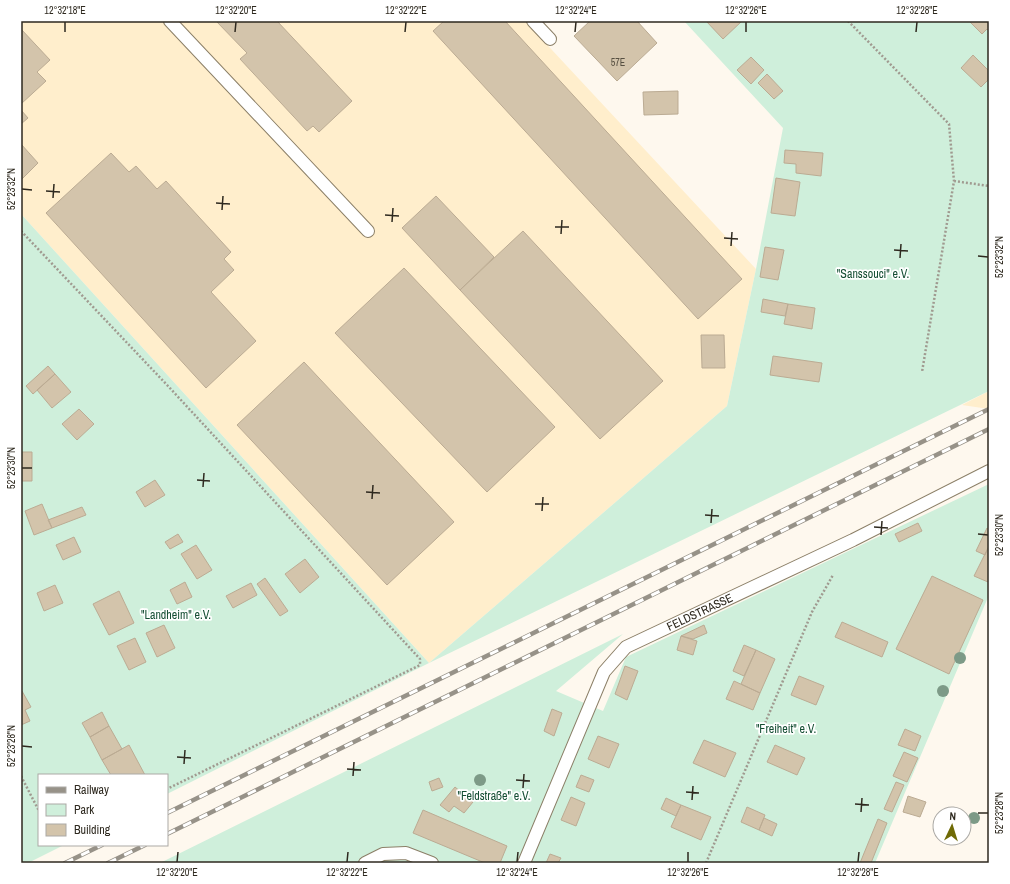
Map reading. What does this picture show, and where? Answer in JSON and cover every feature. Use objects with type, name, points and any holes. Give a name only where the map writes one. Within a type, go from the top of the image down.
[{"type":"lane","points":[[170,21],[368,231]]},
{"type":"lane","points":[[533,21],[550,39]]},
{"type":"lane","name":"FELDSTRASSE","points":[[524,863],[604,672],[626,647],[854,540],[989,471]]},
{"type":"lane","points":[[366,863],[383,854],[406,853],[432,863]]},
{"type":"path","points":[[848,21],[949,124],[954,181],[922,372]]},
{"type":"path","points":[[954,181],[989,186]]},
{"type":"path","points":[[21,231],[168,386],[420,659],[420,665],[168,789]]},
{"type":"path","points":[[706,863],[812,612],[834,572]]},
{"type":"path","points":[[21,776],[38,809]]},
{"type":"shaded area","points":[[21,21],[525,21],[756,269],[727,406],[429,663],[21,214]]},
{"type":"shaded area","points":[[989,391],[989,409],[962,405]]},
{"type":"green space","name":"\"Sanssouci\" e.V.","points":[[684,21],[989,21],[989,391],[429,663],[727,406],[756,269],[783,128]]},
{"type":"green space","name":"\"Landheim\" e.V.","points":[[21,214],[429,663],[168,794],[168,774],[38,774],[38,846],[62,846],[28,863],[21,863]]},
{"type":"green space","name":"\"Freiheit\" e.V.","points":[[989,484],[989,595],[875,863],[160,863],[623,634],[556,691],[603,711],[626,657]]},
{"type":"building","points":[[216,21],[277,21],[352,101],[319,132],[313,126],[307,131],[240,59],[247,53]]},
{"type":"building","points":[[444,21],[505,21],[742,279],[698,319],[433,31]]},
{"type":"building","points":[[590,21],[637,21],[657,43],[617,81],[574,36]]},
{"type":"building","points":[[706,21],[742,21],[723,39]]},
{"type":"building","points":[[969,21],[989,21],[989,31],[987,29],[982,34]]},
{"type":"building","points":[[21,29],[50,60],[37,72],[46,81],[21,104]]},
{"type":"building","points":[[973,55],[989,71],[989,79],[981,87],[961,68]]},
{"type":"building","points":[[751,57],[764,70],[751,84],[737,70]]},
{"type":"building","points":[[767,74],[783,91],[774,99],[758,83]]},
{"type":"building","points":[[678,91],[678,114],[644,115],[643,92]]},
{"type":"building","points":[[21,110],[28,118],[21,124]]},
{"type":"building","points":[[21,144],[38,163],[21,180]]},
{"type":"building","points":[[785,150],[823,153],[821,176],[796,173],[796,164],[784,163]]},
{"type":"building","points":[[111,153],[129,172],[136,166],[157,189],[166,181],[231,252],[224,259],[234,270],[211,292],[256,341],[206,388],[46,213]]},
{"type":"building","points":[[776,178],[800,182],[795,216],[771,213]]},
{"type":"building","points":[[436,196],[494,257],[460,290],[402,228]]},
{"type":"building","points":[[523,231],[663,381],[600,439],[460,290]]},
{"type":"building","points":[[765,247],[784,250],[778,280],[760,277]]},
{"type":"building","points":[[404,268],[555,427],[487,492],[335,333]]},
{"type":"building","points":[[763,299],[788,304],[785,316],[761,312]]},
{"type":"building","points":[[788,304],[815,308],[812,329],[784,324]]},
{"type":"building","points":[[701,335],[724,335],[725,368],[702,368]]},
{"type":"building","points":[[773,356],[822,363],[819,382],[770,375]]},
{"type":"building","points":[[304,362],[454,522],[387,585],[237,425]]},
{"type":"building","points":[[48,366],[55,374],[33,394],[26,386]]},
{"type":"building","points":[[55,374],[71,392],[52,408],[37,390]]},
{"type":"building","points":[[79,409],[94,424],[77,440],[62,424]]},
{"type":"building","points":[[21,452],[32,452],[32,481],[21,481]]},
{"type":"building","points":[[155,480],[165,495],[145,507],[136,492]]},
{"type":"building","points":[[42,504],[52,528],[34,535],[25,511]]},
{"type":"building","points":[[82,507],[86,515],[52,528],[48,520]]},
{"type":"building","points":[[918,523],[922,531],[899,542],[895,534]]},
{"type":"building","points":[[987,528],[989,529],[989,546],[985,555],[976,551]]},
{"type":"building","points":[[178,534],[183,542],[170,549],[165,542]]},
{"type":"building","points":[[74,537],[81,552],[63,560],[56,545]]},
{"type":"building","points":[[196,545],[212,570],[197,579],[181,554]]},
{"type":"building","points":[[989,546],[989,580],[988,582],[974,576]]},
{"type":"building","points":[[305,559],[319,577],[300,593],[285,574]]},
{"type":"building","points":[[932,576],[983,600],[949,674],[896,649]]},
{"type":"building","points":[[265,578],[288,611],[280,616],[257,584]]},
{"type":"building","points":[[185,582],[192,597],[177,604],[170,590]]},
{"type":"building","points":[[251,583],[257,595],[233,608],[226,596]]},
{"type":"building","points":[[55,585],[63,603],[44,611],[37,593]]},
{"type":"building","points":[[119,591],[134,623],[109,635],[93,604]]},
{"type":"building","points":[[842,622],[888,642],[882,657],[835,637]]},
{"type":"building","points":[[164,625],[175,648],[157,657],[146,633]]},
{"type":"building","points":[[704,625],[707,633],[693,639],[681,636]]},
{"type":"building","points":[[681,636],[697,641],[693,655],[677,650]]},
{"type":"building","points":[[135,638],[146,662],[129,670],[117,646]]},
{"type":"building","points":[[744,645],[756,650],[744,676],[733,671]]},
{"type":"building","points":[[756,650],[775,659],[760,693],[741,684]]},
{"type":"building","points":[[625,666],[638,671],[627,700],[615,694]]},
{"type":"building","points":[[799,676],[824,686],[816,705],[791,695]]},
{"type":"building","points":[[734,681],[760,693],[753,710],[726,699]]},
{"type":"building","points":[[22,691],[31,707],[25,710],[30,721],[21,725],[21,692]]},
{"type":"building","points":[[552,709],[562,713],[554,736],[544,731]]},
{"type":"building","points":[[102,712],[109,726],[90,737],[82,723]]},
{"type":"building","points":[[109,726],[122,749],[102,760],[90,737]]},
{"type":"building","points":[[905,729],[921,736],[915,751],[898,745]]},
{"type":"building","points":[[598,736],[619,744],[609,768],[588,759]]},
{"type":"building","points":[[704,740],[736,753],[725,777],[693,763]]},
{"type":"building","points":[[129,745],[144,774],[110,774],[102,760]]},
{"type":"building","points":[[775,745],[805,758],[797,775],[767,762]]},
{"type":"building","points":[[904,752],[918,758],[907,782],[893,776]]},
{"type":"building","points":[[581,775],[594,780],[589,792],[576,787]]},
{"type":"building","points":[[439,778],[443,787],[432,791],[429,782]]},
{"type":"building","points":[[896,782],[904,785],[892,812],[884,809]]},
{"type":"building","points":[[455,787],[473,802],[464,813],[454,806],[449,812],[440,805]]},
{"type":"building","points":[[908,796],[926,802],[920,817],[903,812]]},
{"type":"building","points":[[571,797],[585,803],[576,826],[561,820]]},
{"type":"building","points":[[666,798],[681,805],[676,816],[661,809]]},
{"type":"building","points":[[681,805],[711,817],[701,840],[671,827]]},
{"type":"building","points":[[747,807],[765,815],[759,830],[741,822]]},
{"type":"building","points":[[423,810],[507,846],[500,863],[485,863],[413,833]]},
{"type":"building","points":[[764,818],[777,824],[772,836],[759,830]]},
{"type":"building","points":[[878,819],[887,823],[871,863],[860,863]]},
{"type":"building","points":[[550,854],[561,858],[558,863],[546,863]]},
{"type":"railway","points":[[168,813],[989,409]]},
{"type":"railway","points":[[168,834],[989,429]]},
{"type":"railway","points":[[65,863],[100,846]]},
{"type":"railway","points":[[108,863],[143,846]]},
{"type":"park label","name":"\"Feldstraße\" e.V.","points":[[494,796]]}]
